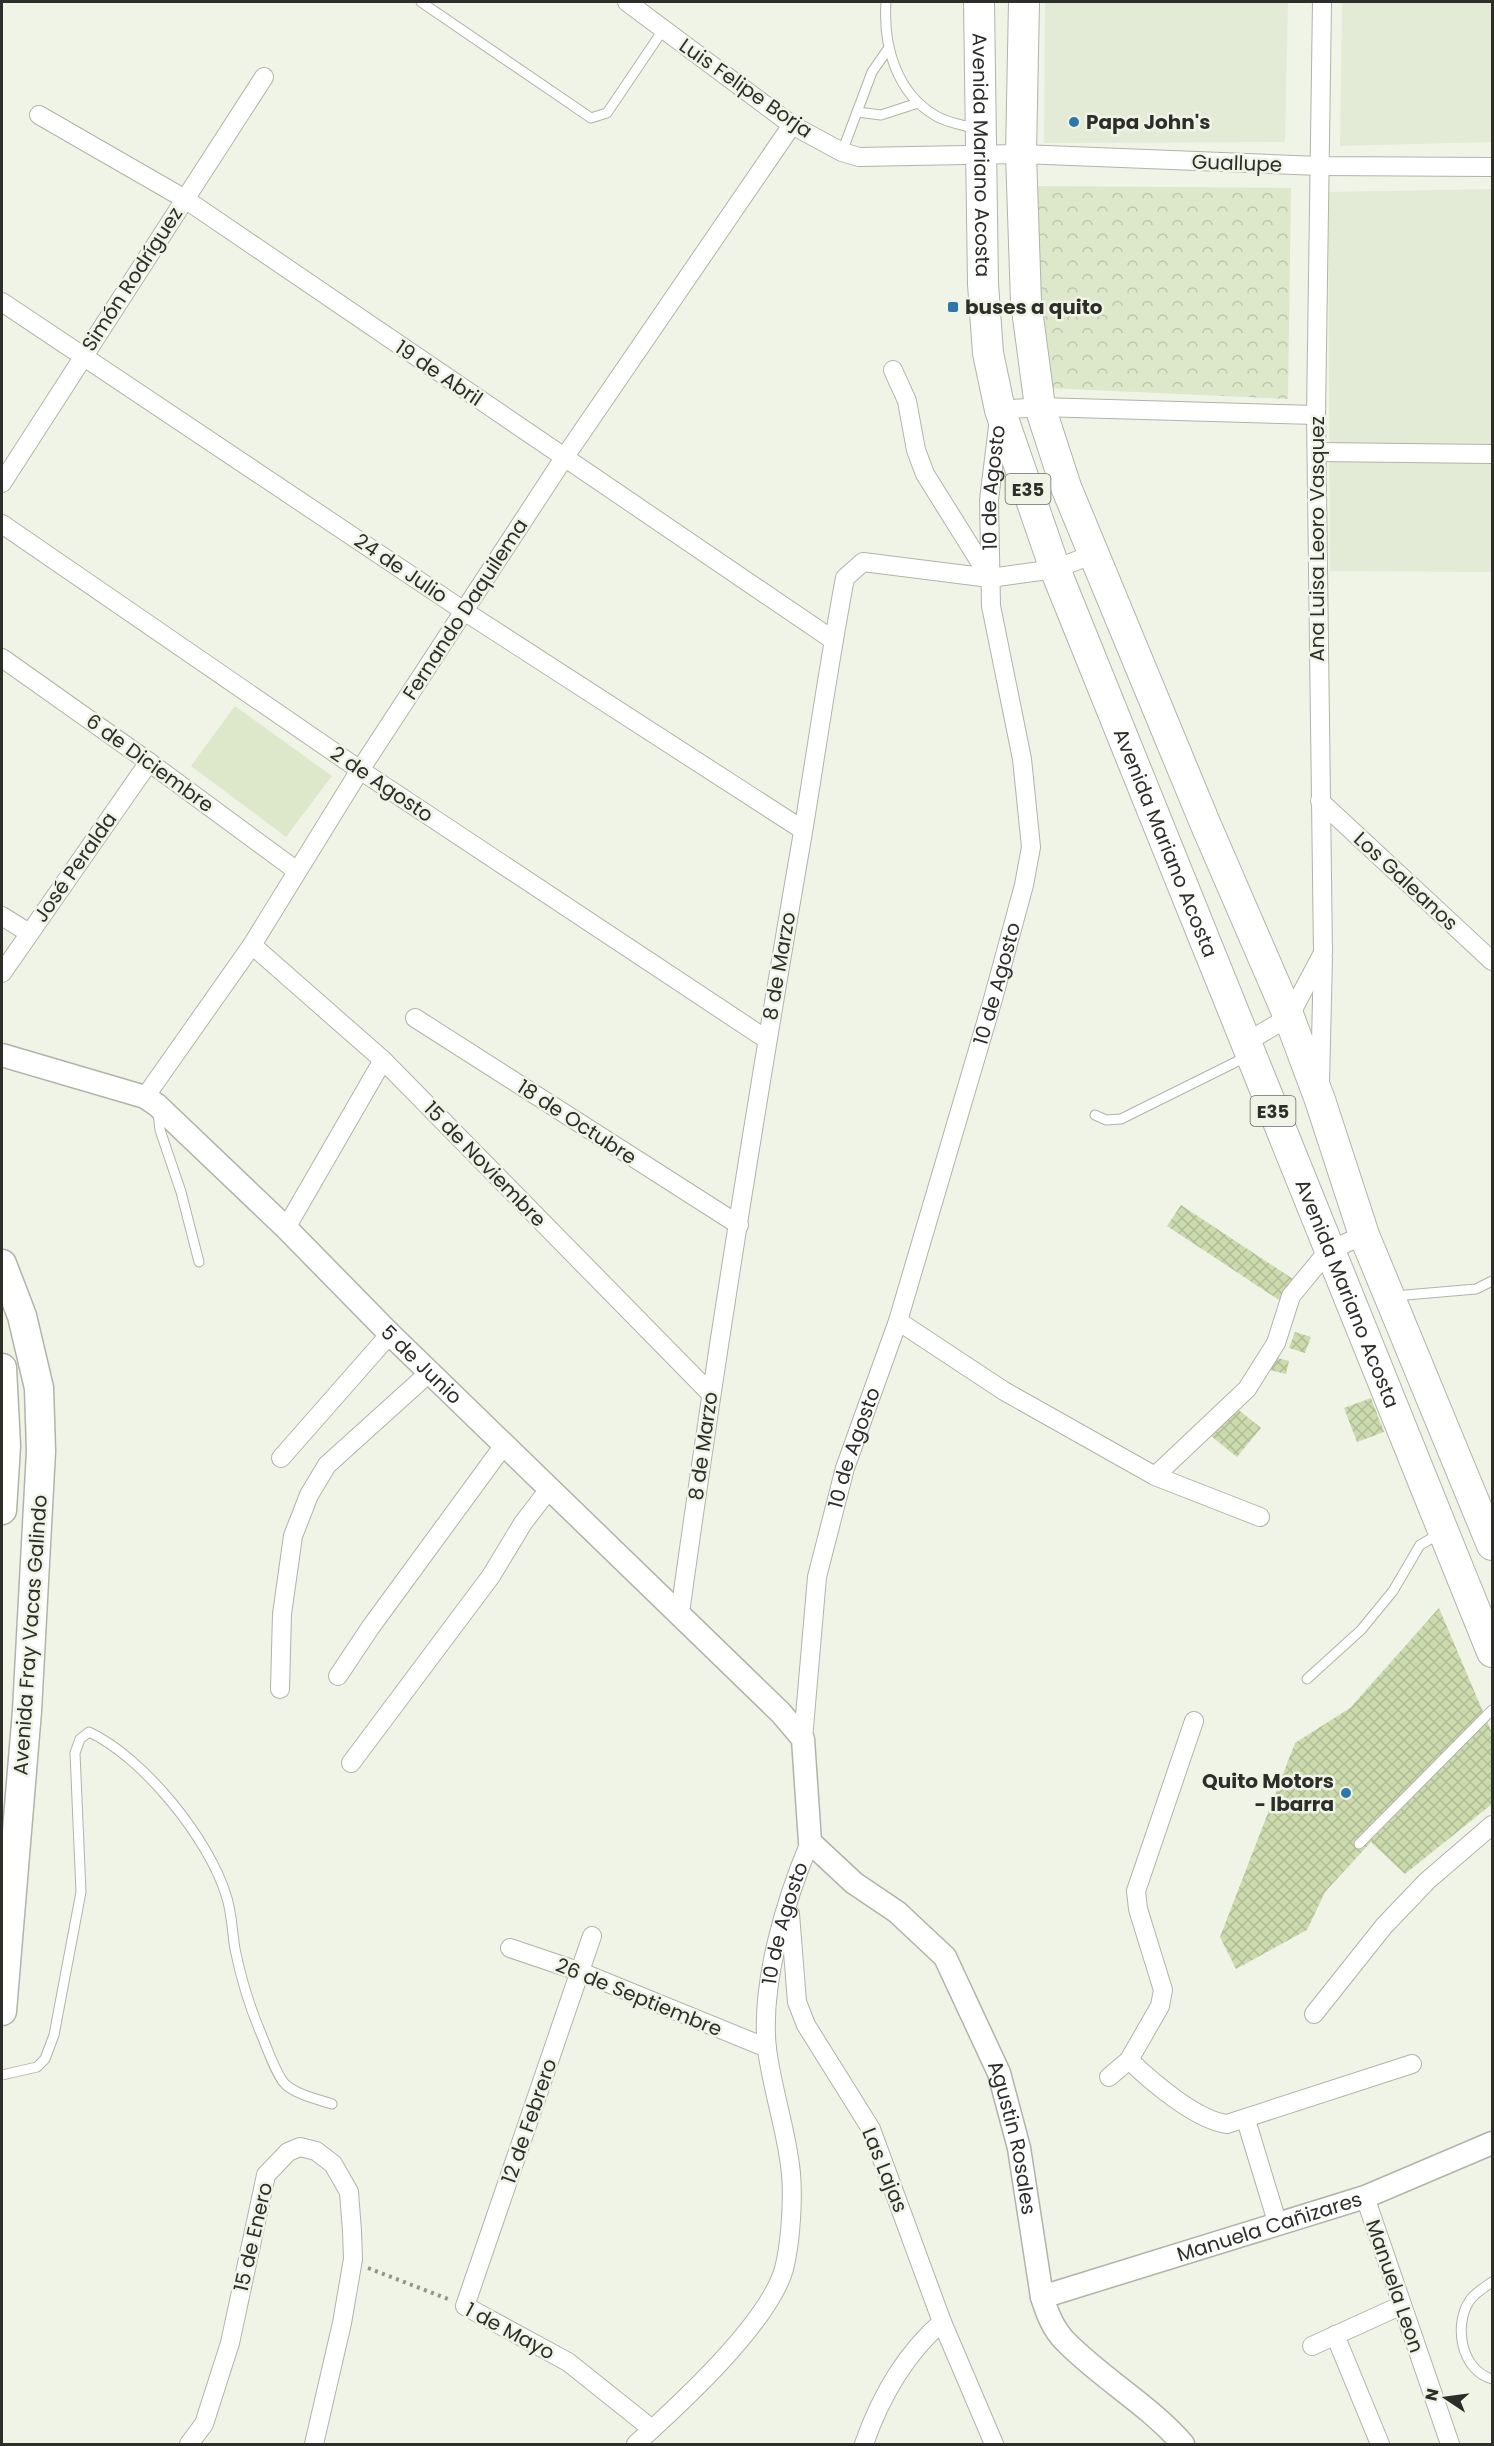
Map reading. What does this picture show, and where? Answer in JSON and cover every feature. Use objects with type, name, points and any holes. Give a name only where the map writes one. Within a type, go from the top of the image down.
[{"type":"highway","name":"Avenida Mariano Acosta","points":[[979,2],[988,353],[1000,410],[1055,569],[1328,1251],[1492,1652]]},
{"type":"highway","name":"Avenida Mariano Acosta","points":[[1024,2],[1021,154],[1026,302],[1040,407],[1066,487],[1204,823],[1289,1017],[1320,1100],[1364,1235],[1492,1545]]},
{"type":"main road","name":"Avenida Fray Vacas Galindo","points":[[2,1264],[22,1316],[39,1388],[41,1451],[27,1711],[2,2011]]},
{"type":"main road","name":"Avenida Fray Vacas Galindo","points":[[2,1368],[6,1446],[2,1510]]},
{"type":"street","name":"Luis Felipe Borja","points":[[627,2],[792,125],[842,152],[859,157],[946,157],[981,142]]},
{"type":"street","name":"Ana Luisa Leoro Vasquez","points":[[1289,1017],[1323,953],[1316,415],[1322,2]]},
{"type":"street","name":"Simón Rodríguez","points":[[2,483],[264,77]]},
{"type":"street","name":"19 de Abril","points":[[39,115],[185,199],[833,640]]},
{"type":"street","name":"Fernando Daquilema","points":[[151,1101],[464,610],[564,458],[792,125]]},
{"type":"street","name":"Guallupe","points":[[981,142],[1021,154],[1319,166],[1492,167]]},
{"type":"street","name":"24 de Julio","points":[[2,302],[464,610],[803,830]]},
{"type":"street","points":[[892,370],[907,401],[916,450],[924,474],[990,578]]},
{"type":"street","points":[[1000,410],[1040,407],[1316,415]]},
{"type":"street","name":"10 de Agosto","points":[[636,2445],[708,2375],[767,2304],[783,2270],[789,2230],[790,2167],[767,2048],[770,1977],[789,1897],[810,1842],[803,1739],[818,1577],[845,1468],[898,1321],[1009,942],[1024,885],[1030,847],[1022,759],[999,655],[991,606],[989,500],[1000,410]]},
{"type":"street","points":[[1317,452],[1492,454]]},
{"type":"street","name":"2 de Agosto","points":[[2,524],[360,770],[766,1039]]},
{"type":"street","name":"8 de Marzo","points":[[680,1613],[710,1393],[739,1225],[766,1039],[845,578],[863,562],[990,578],[1055,569],[1094,554]]},
{"type":"street","name":"6 de Diciembre","points":[[2,658],[297,871]]},
{"type":"street","name":"José Peralda","points":[[2,973],[149,762]]},
{"type":"street","name":"Los Galeanos","points":[[1320,801],[1492,961]]},
{"type":"street","points":[[2,915],[29,933]]},
{"type":"street","name":"15 de Noviembre","points":[[252,945],[383,1060],[710,1393]]},
{"type":"street","points":[[1320,1100],[1323,953]]},
{"type":"street","points":[[1248,1049],[1289,1017]]},
{"type":"street","name":"18 de Octubre","points":[[415,1018],[739,1225]]},
{"type":"street","name":"5 de Junio","points":[[2,1055],[151,1101],[286,1228],[390,1334],[680,1613],[782,1713],[803,1739]]},
{"type":"street","points":[[286,1228],[383,1060]]},
{"type":"street","points":[[1155,1476],[1247,1389],[1276,1342],[1291,1296],[1328,1251],[1364,1235]]},
{"type":"street","points":[[898,1321],[1004,1391],[1155,1476],[1260,1517]]},
{"type":"street","points":[[281,1458],[390,1334]]},
{"type":"street","points":[[280,1689],[282,1614],[293,1536],[309,1495],[327,1465],[430,1372]]},
{"type":"street","points":[[338,1676],[504,1445]]},
{"type":"street","points":[[351,1763],[491,1576],[523,1523],[549,1488]]},
{"type":"street","points":[[1109,2077],[1129,2060],[1160,2006],[1163,1990],[1138,1909],[1136,1891],[1194,1721]]},
{"type":"street","points":[[1314,2014],[1384,1926],[1427,1881],[1492,1825]]},
{"type":"street","name":"Agustin Rosales","points":[[810,1842],[854,1883],[897,1912],[945,1957],[999,2073],[1019,2148],[1042,2297],[1049,2318],[1064,2340],[1163,2421],[1183,2445]]},
{"type":"street","name":"Las Lajas","points":[[789,1897],[797,2002],[806,2025],[871,2129],[942,2322],[994,2445]]},
{"type":"street","name":"12 de Febrero","points":[[465,2306],[592,1936]]},
{"type":"street","name":"26 de Septiembre","points":[[510,1948],[581,1972],[767,2048]]},
{"type":"street","points":[[1129,2060],[1149,2079],[1214,2122],[1227,2124],[1246,2120],[1412,2064]]},
{"type":"street","points":[[1246,2120],[1278,2225]]},
{"type":"street","name":"Manuela Cañizares","points":[[1042,2297],[1365,2196],[1492,2143]]},
{"type":"street","name":"15 de Enero","points":[[189,2445],[204,2424],[230,2343],[266,2175],[288,2151],[300,2147],[316,2151],[333,2164],[349,2192],[353,2259],[342,2323],[314,2445]]},
{"type":"street","name":"Manuela Leon","points":[[1365,2196],[1450,2445]]},
{"type":"street","name":"1 de Mayo","points":[[465,2306],[568,2362],[652,2429]]},
{"type":"street","points":[[1312,2346],[1402,2306]]},
{"type":"street","points":[[864,2445],[874,2416],[897,2374],[921,2340],[942,2322]]},
{"type":"street","points":[[1335,2335],[1380,2445]]},
{"type":"lane","points":[[421,2],[591,118],[607,113],[663,30]]},
{"type":"lane","points":[[886,2],[888,49],[898,75],[918,103],[981,142]]},
{"type":"lane","points":[[842,152],[872,72],[888,49]]},
{"type":"lane","points":[[857,112],[881,115],[918,103]]},
{"type":"lane","points":[[1095,1115],[1106,1120],[1121,1119],[1248,1049]]},
{"type":"lane","points":[[151,1101],[181,1192],[199,1262]]},
{"type":"lane","points":[[1389,1296],[1476,1289],[1492,1281]]},
{"type":"lane","points":[[1307,1678],[1361,1630],[1392,1591],[1420,1545],[1443,1532]]},
{"type":"lane","points":[[1359,1844],[1492,1710]]},
{"type":"lane","points":[[2,2075],[37,2067],[45,2059],[54,2035],[81,1892],[75,1753],[80,1739],[88,1732],[107,1740],[150,1777],[192,1830],[218,1871],[227,1898],[236,1952],[249,2006],[285,2084],[301,2094],[332,2104]]},
{"type":"lane","points":[[1492,2282],[1470,2300],[1462,2319],[1461,2335],[1467,2356],[1480,2375],[1492,2379]]},
{"type":"path","name":"1 de Mayo","points":[[353,2259],[372,2271],[465,2306]]},
{"type":"shaded area","points":[[1045,2],[1288,2],[1285,142],[1044,143]]},
{"type":"shaded area","points":[[1342,2],[1492,2],[1492,142],[1340,146]]},
{"type":"shaded area","points":[[1492,189],[1492,572],[1330,571],[1328,192]]},
{"type":"green space","points":[[1033,186],[1291,188],[1288,399],[1047,388]]},
{"type":"green space","points":[[235,706],[332,776],[286,837],[191,766]]},
{"type":"building","points":[[1181,1205],[1293,1279],[1279,1300],[1167,1226]]},
{"type":"building","points":[[1295,1332],[1311,1337],[1305,1353],[1289,1348]]},
{"type":"building","points":[[1270,1356],[1289,1361],[1286,1374],[1266,1369]]},
{"type":"building","points":[[1371,1398],[1384,1432],[1357,1442],[1344,1408]]},
{"type":"building","points":[[1235,1407],[1261,1428],[1237,1457],[1211,1436]]},
{"type":"building","name":"Quito Motors - Ibarra","points":[[1439,1608],[1492,1733],[1492,1804],[1405,1874],[1371,1842],[1325,1892],[1307,1930],[1236,1969],[1220,1937],[1295,1743],[1350,1708]]},
{"type":"place","name":"Papa John's","points":[[1074,122]]},
{"type":"place","name":"buses a quito","points":[[953,307]]},
{"type":"place","name":"Quito Motors - Ibarra","points":[[1346,1793]]}]
